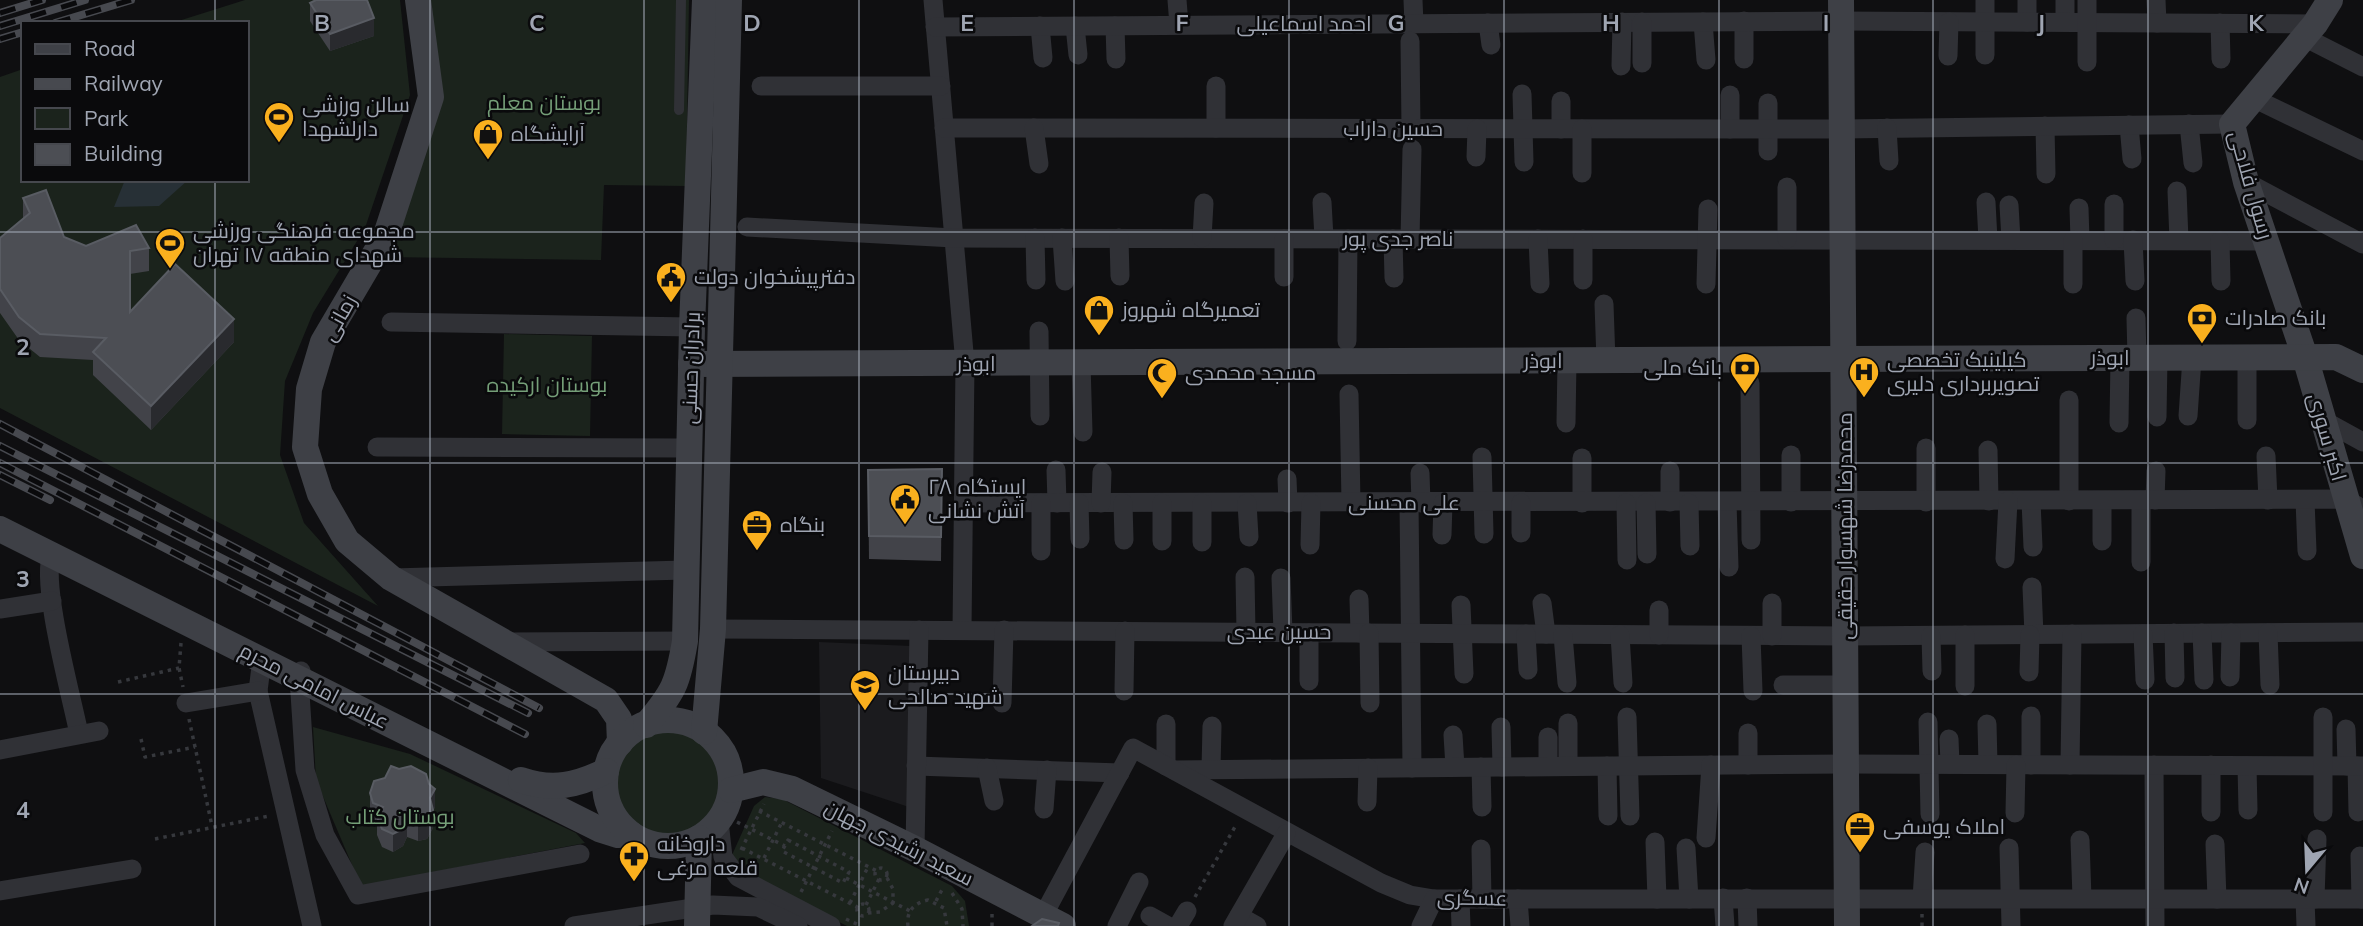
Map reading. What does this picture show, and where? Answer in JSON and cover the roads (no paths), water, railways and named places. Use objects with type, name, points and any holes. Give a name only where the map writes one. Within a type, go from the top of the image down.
[{"type":"main road","name":"زمانی","points":[[418,0],[431,97],[386,235],[323,342],[309,389],[304,447],[320,494],[347,541],[391,578],[606,700],[619,719],[620,743]]},
{"type":"main road","name":"برادران حسنی","points":[[704,732],[713,629],[720,365],[714,65],[705,0]]},
{"type":"main road","name":"برادران حسنی","points":[[646,725],[670,696],[679,678],[685,641],[692,327],[714,65],[729,0]]},
{"type":"main road","name":"رسول فلاحی","points":[[2305,357],[2246,182],[2232,124],[2309,31],[2330,0]]},
{"type":"main road","name":"محمدرضا شهسوار حقیقی","points":[[1841,10],[1847,926]]},
{"type":"main road","name":"اکبر سوری","points":[[2305,357],[2323,420],[2354,504],[2363,556]]},
{"type":"main road","name":"ابوذر","points":[[691,364],[2336,357],[2363,370]]},
{"type":"main road","points":[[688,479],[717,480]]},
{"type":"main road","name":"عباس امامی محرم","points":[[0,516],[186,622],[262,659],[300,672],[600,829],[618,835],[631,834]]},
{"type":"main road","name":"عباس امامی محرم","points":[[0,529],[54,549],[523,780],[545,787],[565,787],[606,771]]},
{"type":"main road","points":[[691,918],[707,827],[726,758],[704,732],[686,723],[666,720],[646,725],[620,743],[606,771],[609,806],[618,821],[631,834],[659,846],[707,827]]},
{"type":"main road","name":"سعید رشیدی جهان","points":[[707,827],[763,782],[792,789],[1053,921]]},
{"type":"street","points":[[933,0],[965,364],[962,630]]},
{"type":"street","points":[[1177,0],[1179,25]]},
{"type":"street","points":[[1411,129],[1413,0]]},
{"type":"street","points":[[1985,0],[1985,54]]},
{"type":"street","points":[[2027,0],[2027,22]]},
{"type":"street","points":[[2065,0],[2065,22]]},
{"type":"street","points":[[2087,0],[2087,62]]},
{"type":"street","points":[[2156,0],[2157,23]]},
{"type":"street","name":"احمد اسماعیلی","points":[[935,27],[1179,25],[1412,33],[1456,32],[1488,23],[1744,22],[1841,10],[1949,22],[2220,23],[2309,31]]},
{"type":"street","points":[[1621,66],[1622,22]]},
{"type":"street","points":[[1642,22],[1642,63]]},
{"type":"street","points":[[1703,22],[1706,60]]},
{"type":"street","points":[[1744,22],[1744,60]]},
{"type":"street","points":[[1948,56],[1949,22]]},
{"type":"street","points":[[1488,23],[1491,45]]},
{"type":"street","points":[[2220,23],[2221,59]]},
{"type":"street","points":[[1040,26],[1043,58]]},
{"type":"street","points":[[1075,26],[1078,55]]},
{"type":"street","points":[[1115,26],[1116,59]]},
{"type":"street","points":[[2309,31],[2363,67]]},
{"type":"street","points":[[761,86],[941,86]]},
{"type":"street","points":[[1216,86],[1216,128]]},
{"type":"street","points":[[1522,94],[1524,162]]},
{"type":"street","points":[[1730,95],[1731,129]]},
{"type":"street","points":[[2253,98],[2363,151]]},
{"type":"street","points":[[1561,101],[1561,129]]},
{"type":"street","points":[[1768,103],[1768,151]]},
{"type":"street","points":[[2189,124],[2193,163]]},
{"type":"street","name":"حسین داراب","points":[[944,128],[1842,129],[2232,124]]},
{"type":"street","points":[[2129,125],[2132,159]]},
{"type":"street","points":[[2045,126],[2046,174]]},
{"type":"street","points":[[1034,128],[1039,164]]},
{"type":"street","points":[[1887,128],[1889,161]]},
{"type":"street","points":[[1476,158],[1477,129]]},
{"type":"street","points":[[1582,129],[1582,173]]},
{"type":"street","points":[[1394,278],[1402,239],[1412,149]]},
{"type":"street","points":[[2246,182],[2363,244]]},
{"type":"street","points":[[1787,187],[1787,239]]},
{"type":"street","points":[[2177,191],[2179,240]]},
{"type":"street","points":[[1322,202],[1324,239]]},
{"type":"street","points":[[1986,202],[1988,240]]},
{"type":"street","points":[[1202,239],[1204,203]]},
{"type":"street","points":[[2114,204],[2135,281]]},
{"type":"street","points":[[2008,205],[2011,240]]},
{"type":"street","points":[[2073,284],[2079,208]]},
{"type":"street","points":[[1706,284],[1708,209]]},
{"type":"street","name":"ناصر جدی پور","points":[[747,227],[954,238],[2266,241]]},
{"type":"street","points":[[1035,238],[1036,280]]},
{"type":"street","points":[[1062,238],[1065,281]]},
{"type":"street","points":[[1119,238],[1120,276]]},
{"type":"street","points":[[1284,239],[1284,277]]},
{"type":"street","points":[[1348,239],[1348,341]]},
{"type":"street","points":[[1538,239],[1541,285]]},
{"type":"street","points":[[1583,239],[1583,280]]},
{"type":"street","points":[[2220,241],[2221,281]]},
{"type":"street","points":[[1604,304],[1606,361]]},
{"type":"street","points":[[2136,318],[2139,358],[2157,417]]},
{"type":"street","points":[[391,322],[692,327]]},
{"type":"street","points":[[1039,331],[1040,416]]},
{"type":"street","points":[[2247,357],[2247,420]]},
{"type":"street","points":[[2119,422],[2139,358]]},
{"type":"street","points":[[2188,416],[2192,358]]},
{"type":"street","points":[[1566,423],[1567,361]]},
{"type":"street","points":[[1081,363],[1083,432]]},
{"type":"street","points":[[1750,383],[1751,540]]},
{"type":"street","points":[[1349,394],[1352,503]]},
{"type":"street","points":[[2068,501],[2069,400]]},
{"type":"street","points":[[2323,420],[2363,442]]},
{"type":"street","points":[[376,447],[688,449]]},
{"type":"street","points":[[1926,448],[1926,502]]},
{"type":"street","points":[[1988,450],[2005,559]]},
{"type":"street","points":[[1791,455],[1791,502]]},
{"type":"street","points":[[2266,456],[2268,500]]},
{"type":"street","points":[[1482,457],[1484,534]]},
{"type":"street","points":[[1582,458],[1582,503]]},
{"type":"street","points":[[1041,551],[1056,470]]},
{"type":"street","points":[[1670,471],[1690,546]]},
{"type":"street","points":[[2141,562],[2148,501],[2156,471]]},
{"type":"street","points":[[1101,503],[1102,472]]},
{"type":"street","points":[[1412,768],[1410,633],[1415,503],[1420,473]]},
{"type":"street","points":[[1287,479],[1288,503]]},
{"type":"street","points":[[2305,499],[2307,551]]},
{"type":"street","name":"علی محسنی","points":[[963,503],[1750,503],[2305,499],[2354,504]]},
{"type":"street","points":[[2031,501],[2033,547]]},
{"type":"street","points":[[2102,501],[2102,541]]},
{"type":"street","points":[[1727,502],[1729,567]]},
{"type":"street","points":[[1079,503],[1080,539]]},
{"type":"street","points":[[1122,503],[1124,540]]},
{"type":"street","points":[[1162,503],[1162,541]]},
{"type":"street","points":[[1202,503],[1202,542]]},
{"type":"street","points":[[1247,503],[1249,537]]},
{"type":"street","points":[[1310,545],[1311,503]]},
{"type":"street","points":[[1443,503],[1443,535]]},
{"type":"street","points":[[1521,503],[1521,533]]},
{"type":"street","points":[[1626,503],[1627,560]]},
{"type":"street","points":[[1646,503],[1647,554]]},
{"type":"street","points":[[54,549],[47,569],[79,734]]},
{"type":"street","points":[[391,578],[685,569]]},
{"type":"street","points":[[1245,577],[1246,632]]},
{"type":"street","points":[[1281,578],[1283,632]]},
{"type":"street","points":[[2029,672],[2032,587]]},
{"type":"street","points":[[1359,599],[1370,703]]},
{"type":"street","points":[[0,609],[52,601]]},
{"type":"street","points":[[1542,603],[1545,634],[1567,683]]},
{"type":"street","points":[[1772,603],[1772,636]]},
{"type":"street","points":[[1461,606],[1464,674]]},
{"type":"street","points":[[1658,635],[1659,610]]},
{"type":"street","name":"حسین عبدی","points":[[713,629],[1751,636],[2363,632]]},
{"type":"street","points":[[915,849],[919,630]]},
{"type":"street","points":[[1002,703],[1004,630]]},
{"type":"street","points":[[1124,691],[1125,631]]},
{"type":"street","points":[[2268,632],[2270,685]]},
{"type":"street","points":[[1309,633],[1309,681]]},
{"type":"street","points":[[2202,633],[2204,680]]},
{"type":"street","points":[[2230,677],[2231,633]]},
{"type":"street","points":[[1528,670],[1545,634]]},
{"type":"street","points":[[2070,765],[2072,634]]},
{"type":"street","points":[[2143,634],[2145,680]]},
{"type":"street","points":[[2175,634],[2175,678]]},
{"type":"street","points":[[1620,635],[1622,683]]},
{"type":"street","points":[[1965,635],[1965,686]]},
{"type":"street","points":[[1751,636],[1753,691]]},
{"type":"street","points":[[1931,636],[1932,671]]},
{"type":"street","points":[[503,642],[685,641]]},
{"type":"street","points":[[262,659],[258,691],[312,926]]},
{"type":"street","points":[[300,672],[305,770],[325,835],[358,895],[580,854]]},
{"type":"street","points":[[1783,685],[1846,685]]},
{"type":"street","points":[[186,703],[258,691]]},
{"type":"street","points":[[2015,813],[2031,716]]},
{"type":"street","points":[[2323,716],[2323,813]]},
{"type":"street","points":[[1627,717],[1630,816]]},
{"type":"street","points":[[1928,722],[1930,814]]},
{"type":"street","points":[[1568,723],[1569,766]]},
{"type":"street","points":[[1166,724],[1169,768],[1846,764],[2355,766]]},
{"type":"street","points":[[1987,724],[1988,764]]},
{"type":"street","points":[[1211,769],[1212,726]]},
{"type":"street","points":[[1501,727],[1502,767]]},
{"type":"street","points":[[2346,729],[2355,766],[2358,812]]},
{"type":"street","points":[[0,750],[99,731]]},
{"type":"street","points":[[1748,733],[1748,765]]},
{"type":"street","points":[[1453,735],[1455,767]]},
{"type":"street","points":[[1548,737],[1548,766]]},
{"type":"street","points":[[1949,739],[1950,764]]},
{"type":"street","name":"عسگری","points":[[1120,773],[1133,748],[1286,834],[1381,883],[1410,895],[1434,899],[2362,899]]},
{"type":"street","points":[[1706,838],[1710,765]]},
{"type":"street","points":[[2154,765],[2155,926]]},
{"type":"street","points":[[2211,765],[2211,812]]},
{"type":"street","points":[[916,766],[1120,773],[1053,921]]},
{"type":"street","points":[[1607,766],[1608,816]]},
{"type":"street","points":[[2247,766],[2248,810]]},
{"type":"street","points":[[1481,767],[1482,807]]},
{"type":"street","points":[[987,768],[994,802]]},
{"type":"street","points":[[1367,802],[1368,768]]},
{"type":"street","points":[[1044,809],[1047,770]]},
{"type":"street","points":[[707,827],[723,857],[738,877],[831,926]]},
{"type":"street","points":[[1257,926],[1236,921],[1286,834]]},
{"type":"street","points":[[2306,926],[2317,839]]},
{"type":"street","points":[[2080,840],[2082,898]]},
{"type":"street","points":[[1655,842],[1657,899]]},
{"type":"street","points":[[2215,844],[2217,899]]},
{"type":"street","points":[[1686,848],[1689,899]]},
{"type":"street","points":[[2009,848],[2011,926]]},
{"type":"street","points":[[1481,849],[1482,899]]},
{"type":"street","points":[[1922,898],[1925,852]]},
{"type":"street","points":[[2360,856],[2362,899]]},
{"type":"street","points":[[0,891],[132,869]]},
{"type":"street","points":[[1117,926],[1139,882]]},
{"type":"street","points":[[1723,898],[1725,926]]},
{"type":"street","points":[[1747,898],[1748,926]]},
{"type":"street","points":[[1420,926],[1434,899]]},
{"type":"street","points":[[1460,899],[1461,926]]},
{"type":"street","points":[[1518,899],[1520,926]]},
{"type":"street","points":[[574,926],[691,918],[713,905],[758,907],[798,926]]},
{"type":"street","points":[[1150,916],[1168,926]]},
{"type":"lane","points":[[679,110],[681,0]]},
{"type":"lane","points":[[686,884],[691,918]]},
{"type":"railway","points":[[0,13],[42,0]]},
{"type":"railway","points":[[0,26],[85,0]]},
{"type":"railway","points":[[62,21],[131,0]]},
{"type":"railway","points":[[0,39],[21,33]]},
{"type":"railway","points":[[0,424],[539,708]]},
{"type":"railway","points":[[0,446],[528,713]]},
{"type":"railway","points":[[0,463],[525,734]]},
{"type":"railway","points":[[0,475],[50,500]]},
{"type":"place","name":"سالن ورزشی دارلشهدا","points":[[279,144]]},
{"type":"place","name":"آرایشگاه","points":[[488,161]]},
{"type":"place","name":"مجموعه فرهنگی ورزشی شهدای منطقه ۱۷ تهران","points":[[170,270]]},
{"type":"place","name":"دفترپیشخوان دولت","points":[[671,304]]},
{"type":"place","name":"تعمیرگاه شهروز","points":[[1099,337]]},
{"type":"place","name":"بانک صادرات","points":[[2202,345]]},
{"type":"place","name":"بانک ملی","points":[[1745,395]]},
{"type":"place","name":"کیلینیک تخصصی تصویربرداری دلیری","points":[[1864,399]]},
{"type":"place","name":"مسجد محمدی","points":[[1162,400]]},
{"type":"place","name":"ایستگاه ۲۸ آتش نشانی","points":[[905,526]]},
{"type":"place","name":"بنگاه","points":[[757,552]]},
{"type":"place","name":"دبیرستان شهید صالحی","points":[[865,712]]},
{"type":"place","name":"املاک یوسفی","points":[[1860,854]]},
{"type":"place","name":"داروخانه قلعه مرغی","points":[[634,883]]},
{"type":"park label","name":"بوستان معلم","points":[[544,103]]},
{"type":"park label","name":"بوستان ارکیده","points":[[547,385]]},
{"type":"park label","name":"بوستان کتاب","points":[[400,817]]}]
